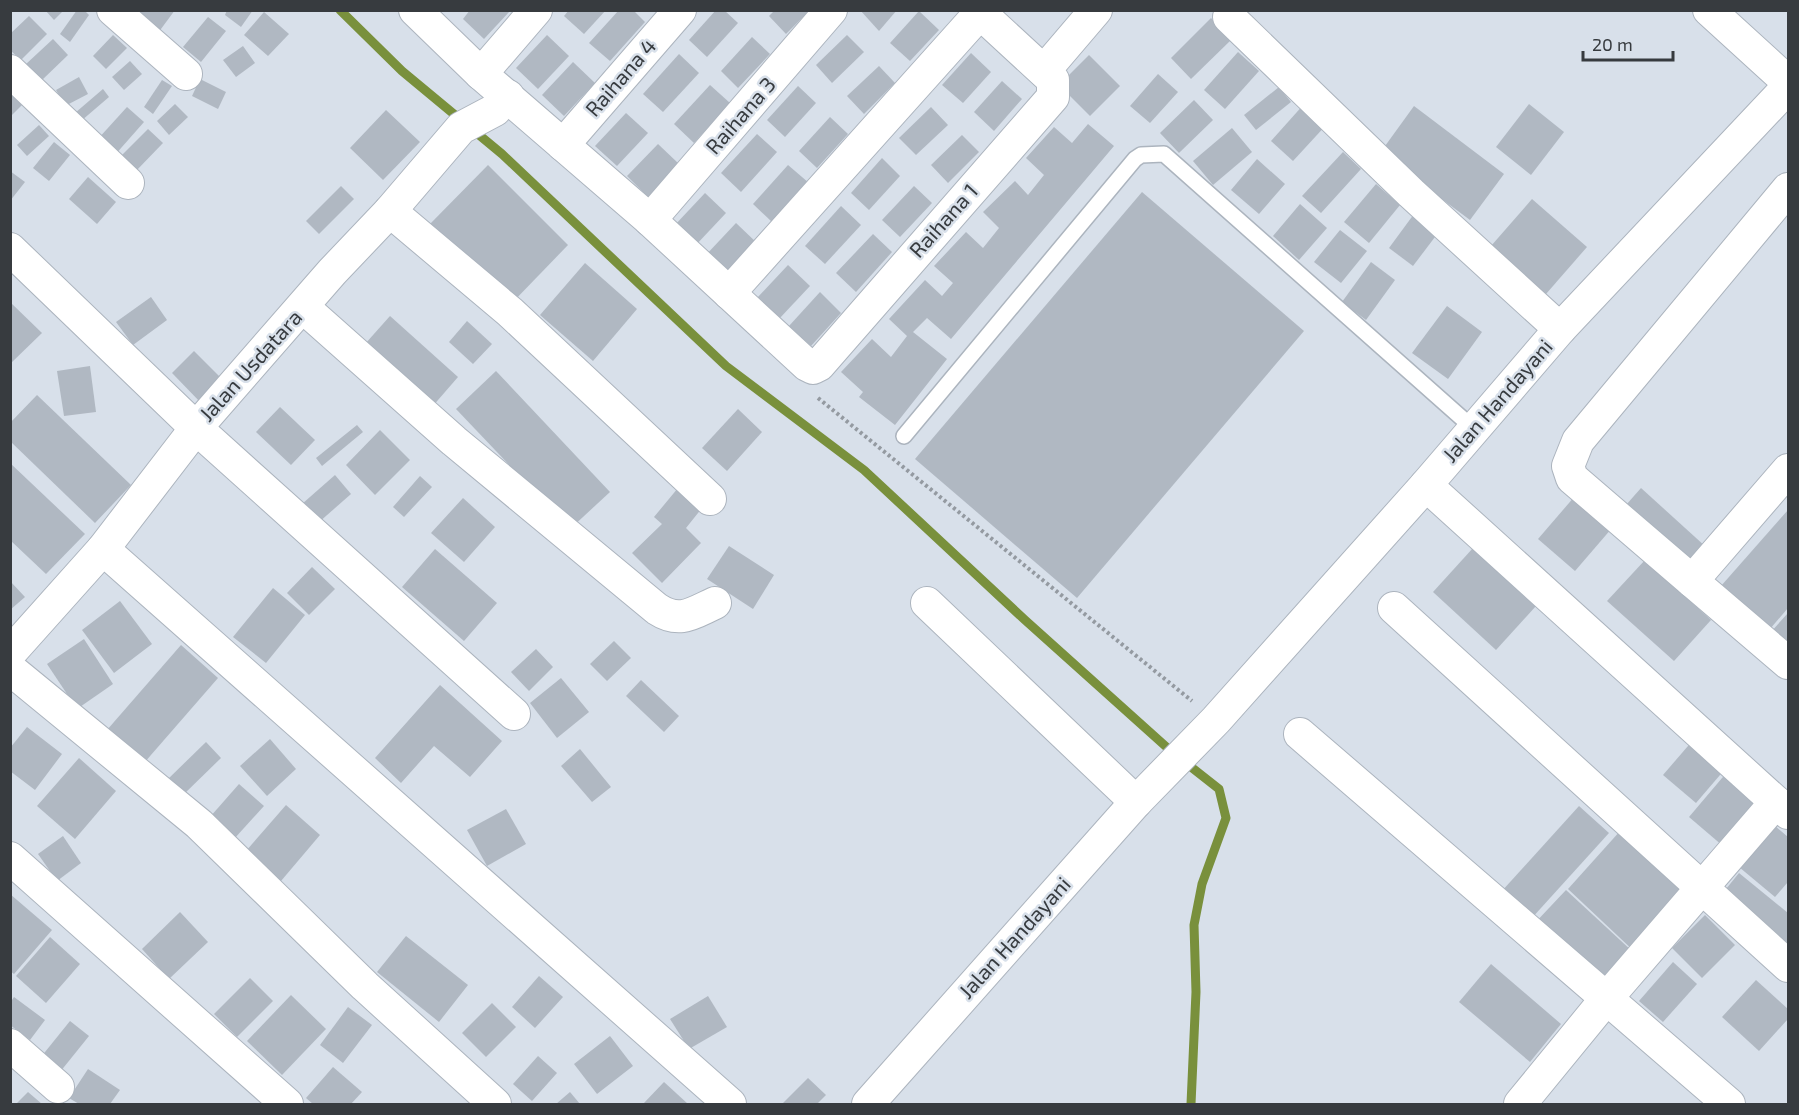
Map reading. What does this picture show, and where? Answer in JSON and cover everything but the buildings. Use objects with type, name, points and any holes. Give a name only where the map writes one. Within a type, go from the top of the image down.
[{"type":"street","points":[[113,10],[186,74]]},
{"type":"street","points":[[416,10],[481,74],[502,103],[563,145],[650,220],[807,365],[817,382]]},
{"type":"street","points":[[481,74],[536,10]]},
{"type":"street","name":"Raihana 4","points":[[563,145],[680,10]]},
{"type":"street","name":"Raihana 3","points":[[650,220],[831,10]]},
{"type":"street","points":[[729,293],[978,12],[1044,71],[1096,10]]},
{"type":"street","points":[[1709,10],[1788,82]]},
{"type":"street","points":[[1229,17],[1411,193],[1560,329]]},
{"type":"street","points":[[10,71],[128,183]]},
{"type":"street","name":"Raihana 1","points":[[817,382],[1053,97],[1054,84],[1044,71]]},
{"type":"street","name":"Jalan Handayani","points":[[868,1104],[1136,802],[1214,721],[1426,486],[1560,329],[1788,87]]},
{"type":"street","name":"Jalan Usdatara","points":[[10,653],[104,549],[196,428],[461,128],[502,103]]},
{"type":"street","points":[[1788,189],[1578,441],[1568,466],[1572,478],[1788,663]]},
{"type":"street","points":[[390,211],[510,312],[710,499]]},
{"type":"street","points":[[10,249],[196,428],[514,714]]},
{"type":"street","points":[[303,307],[454,441],[657,609],[670,617],[684,616],[715,603]]},
{"type":"street","points":[[1692,581],[1788,470]]},
{"type":"street","points":[[1426,486],[1782,808],[1702,888],[1606,999],[1520,1104]]},
{"type":"street","points":[[104,549],[729,1104]]},
{"type":"street","points":[[927,603],[1136,802]]},
{"type":"street","points":[[1394,608],[1788,966]]},
{"type":"street","points":[[10,669],[199,824],[365,986],[495,1104]]},
{"type":"street","points":[[1300,734],[1729,1104]]},
{"type":"street","points":[[10,858],[287,1104]]},
{"type":"street","points":[[10,1045],[58,1087]]},
{"type":"lane","points":[[903,436],[1135,159],[1141,155],[1164,154],[1473,429]]},
{"type":"path","points":[[817,382],[1214,721]]},
{"type":"waterway","points":[[340,10],[402,71],[502,154],[726,366],[864,470],[1025,620],[1172,752],[1219,789],[1226,818],[1202,884],[1194,925],[1196,992],[1191,1104]]}]
